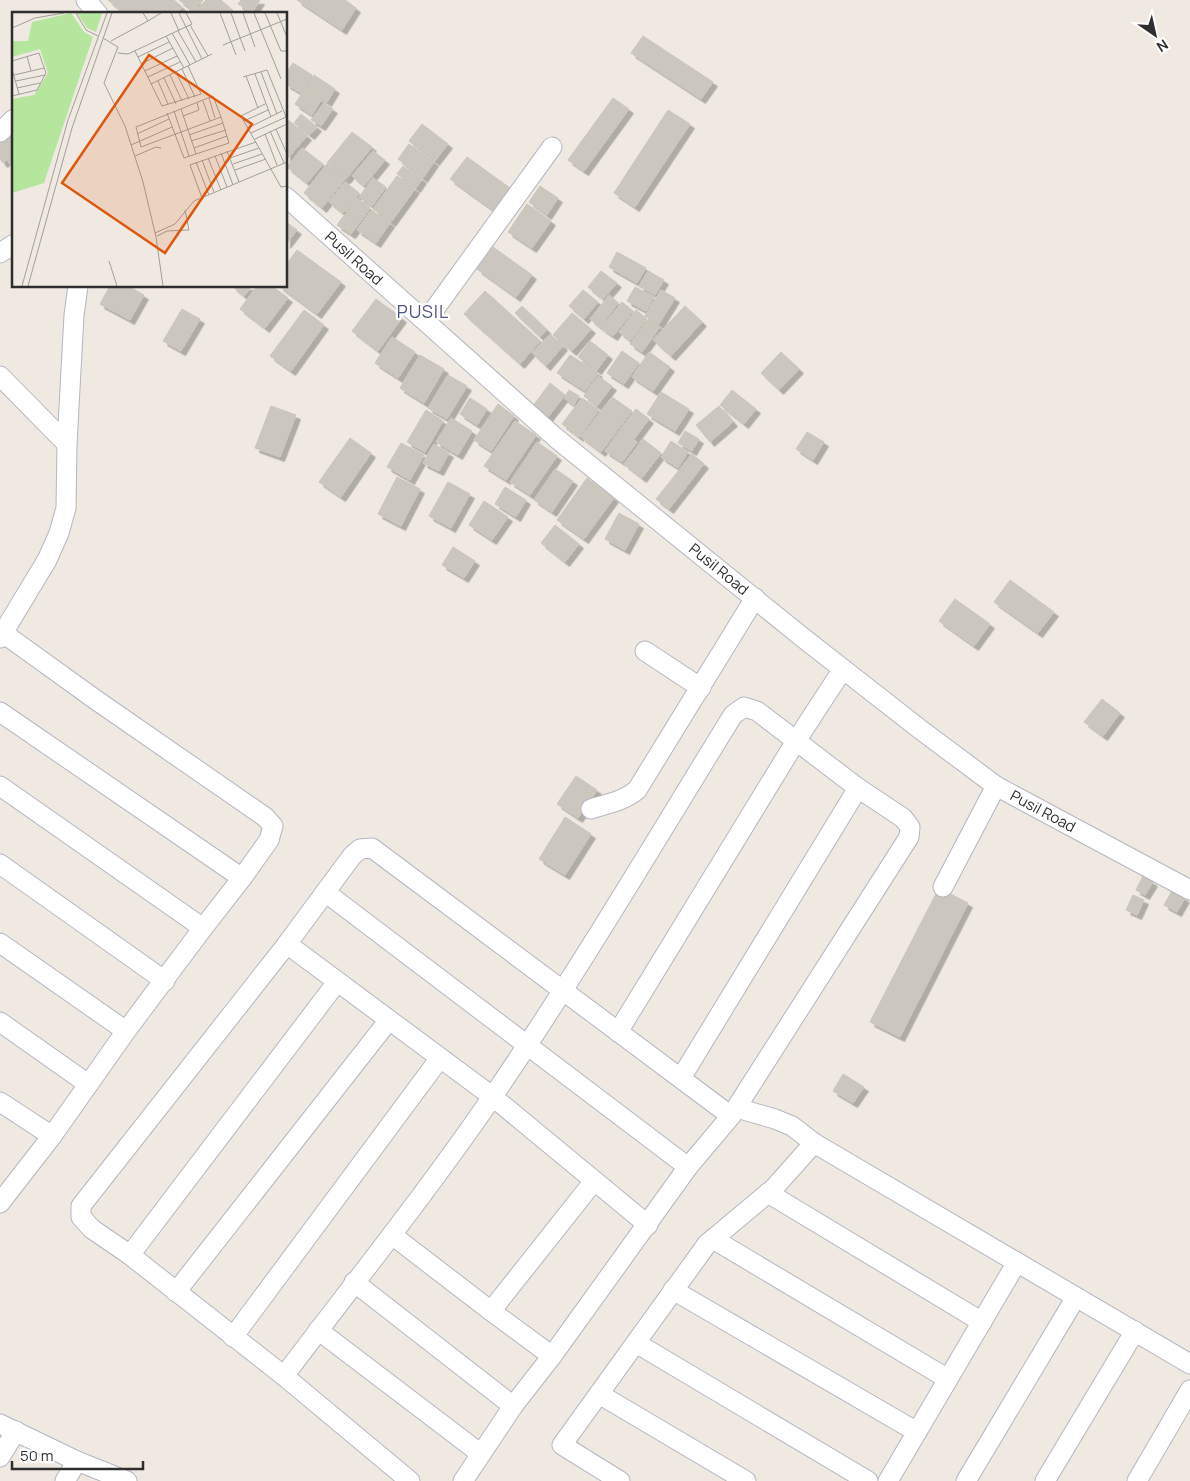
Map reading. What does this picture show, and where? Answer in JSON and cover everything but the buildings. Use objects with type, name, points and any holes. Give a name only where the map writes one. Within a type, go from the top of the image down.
[{"type":"street","points":[[86,0],[96,12]]},
{"type":"street","points":[[0,132],[12,121]]},
{"type":"street","points":[[426,321],[552,147]]},
{"type":"street","name":"Pusil Road","points":[[288,199],[556,438],[843,669],[996,786],[1190,890]]},
{"type":"street","points":[[0,254],[12,245]]},
{"type":"street","points":[[0,1203],[52,1136],[126,1031],[242,878],[269,840],[272,826],[265,817],[2,635],[47,560],[59,533],[66,508],[67,444],[74,316],[78,288]]},
{"type":"street","points":[[0,376],[67,444]]},
{"type":"street","points":[[590,808],[620,800],[637,790],[755,598]]},
{"type":"street","points":[[645,651],[701,688]]},
{"type":"street","points":[[618,1032],[796,741],[843,669]]},
{"type":"street","points":[[284,1376],[354,1282],[392,1235],[493,1097],[564,991],[732,715],[744,707],[757,711],[858,788],[903,818],[910,827],[909,837],[734,1112],[688,1167],[552,1356],[513,1406],[463,1481]]},
{"type":"street","points":[[0,712],[242,878]]},
{"type":"street","points":[[0,786],[203,928]]},
{"type":"street","points":[[943,887],[996,786]]},
{"type":"street","points":[[681,1078],[858,788]]},
{"type":"street","points":[[410,1481],[284,1376],[130,1255],[92,1228],[81,1217],[81,1206],[286,944],[352,856],[360,849],[372,848],[681,1078],[734,1112],[775,1119],[792,1126],[814,1143],[1190,1364]]},
{"type":"street","points":[[0,864],[165,980]]},
{"type":"street","points":[[325,892],[688,1167]]},
{"type":"street","points":[[0,943],[126,1031]]},
{"type":"street","points":[[286,944],[493,1097],[648,1224]]},
{"type":"street","points":[[130,1255],[337,982]]},
{"type":"street","points":[[176,1292],[389,1020]]},
{"type":"street","points":[[0,1022],[88,1084]]},
{"type":"street","points":[[233,1337],[440,1058]]},
{"type":"street","points":[[0,1102],[52,1136]]},
{"type":"street","points":[[620,1481],[562,1445],[706,1244],[768,1193],[814,1143]]},
{"type":"street","points":[[492,1311],[594,1181]]},
{"type":"street","points":[[768,1193],[982,1322]]},
{"type":"street","points":[[392,1235],[552,1356]]},
{"type":"street","points":[[713,1239],[948,1379]]},
{"type":"street","points":[[888,1481],[1017,1262]]},
{"type":"street","points":[[354,1282],[513,1406]]},
{"type":"street","points":[[674,1290],[917,1432]]},
{"type":"street","points":[[966,1481],[1076,1297]]},
{"type":"street","points":[[318,1330],[481,1454]]},
{"type":"street","points":[[1045,1481],[1135,1331]]},
{"type":"street","points":[[636,1343],[868,1481]]},
{"type":"street","points":[[1137,1481],[1190,1390]]},
{"type":"street","points":[[599,1394],[746,1481]]},
{"type":"street","points":[[0,1457],[8,1427],[77,1461],[127,1481]]},
{"type":"street","points":[[65,1481],[77,1461]]},
{"type":"district","name":"PUSIL","points":[[423,311]]}]
